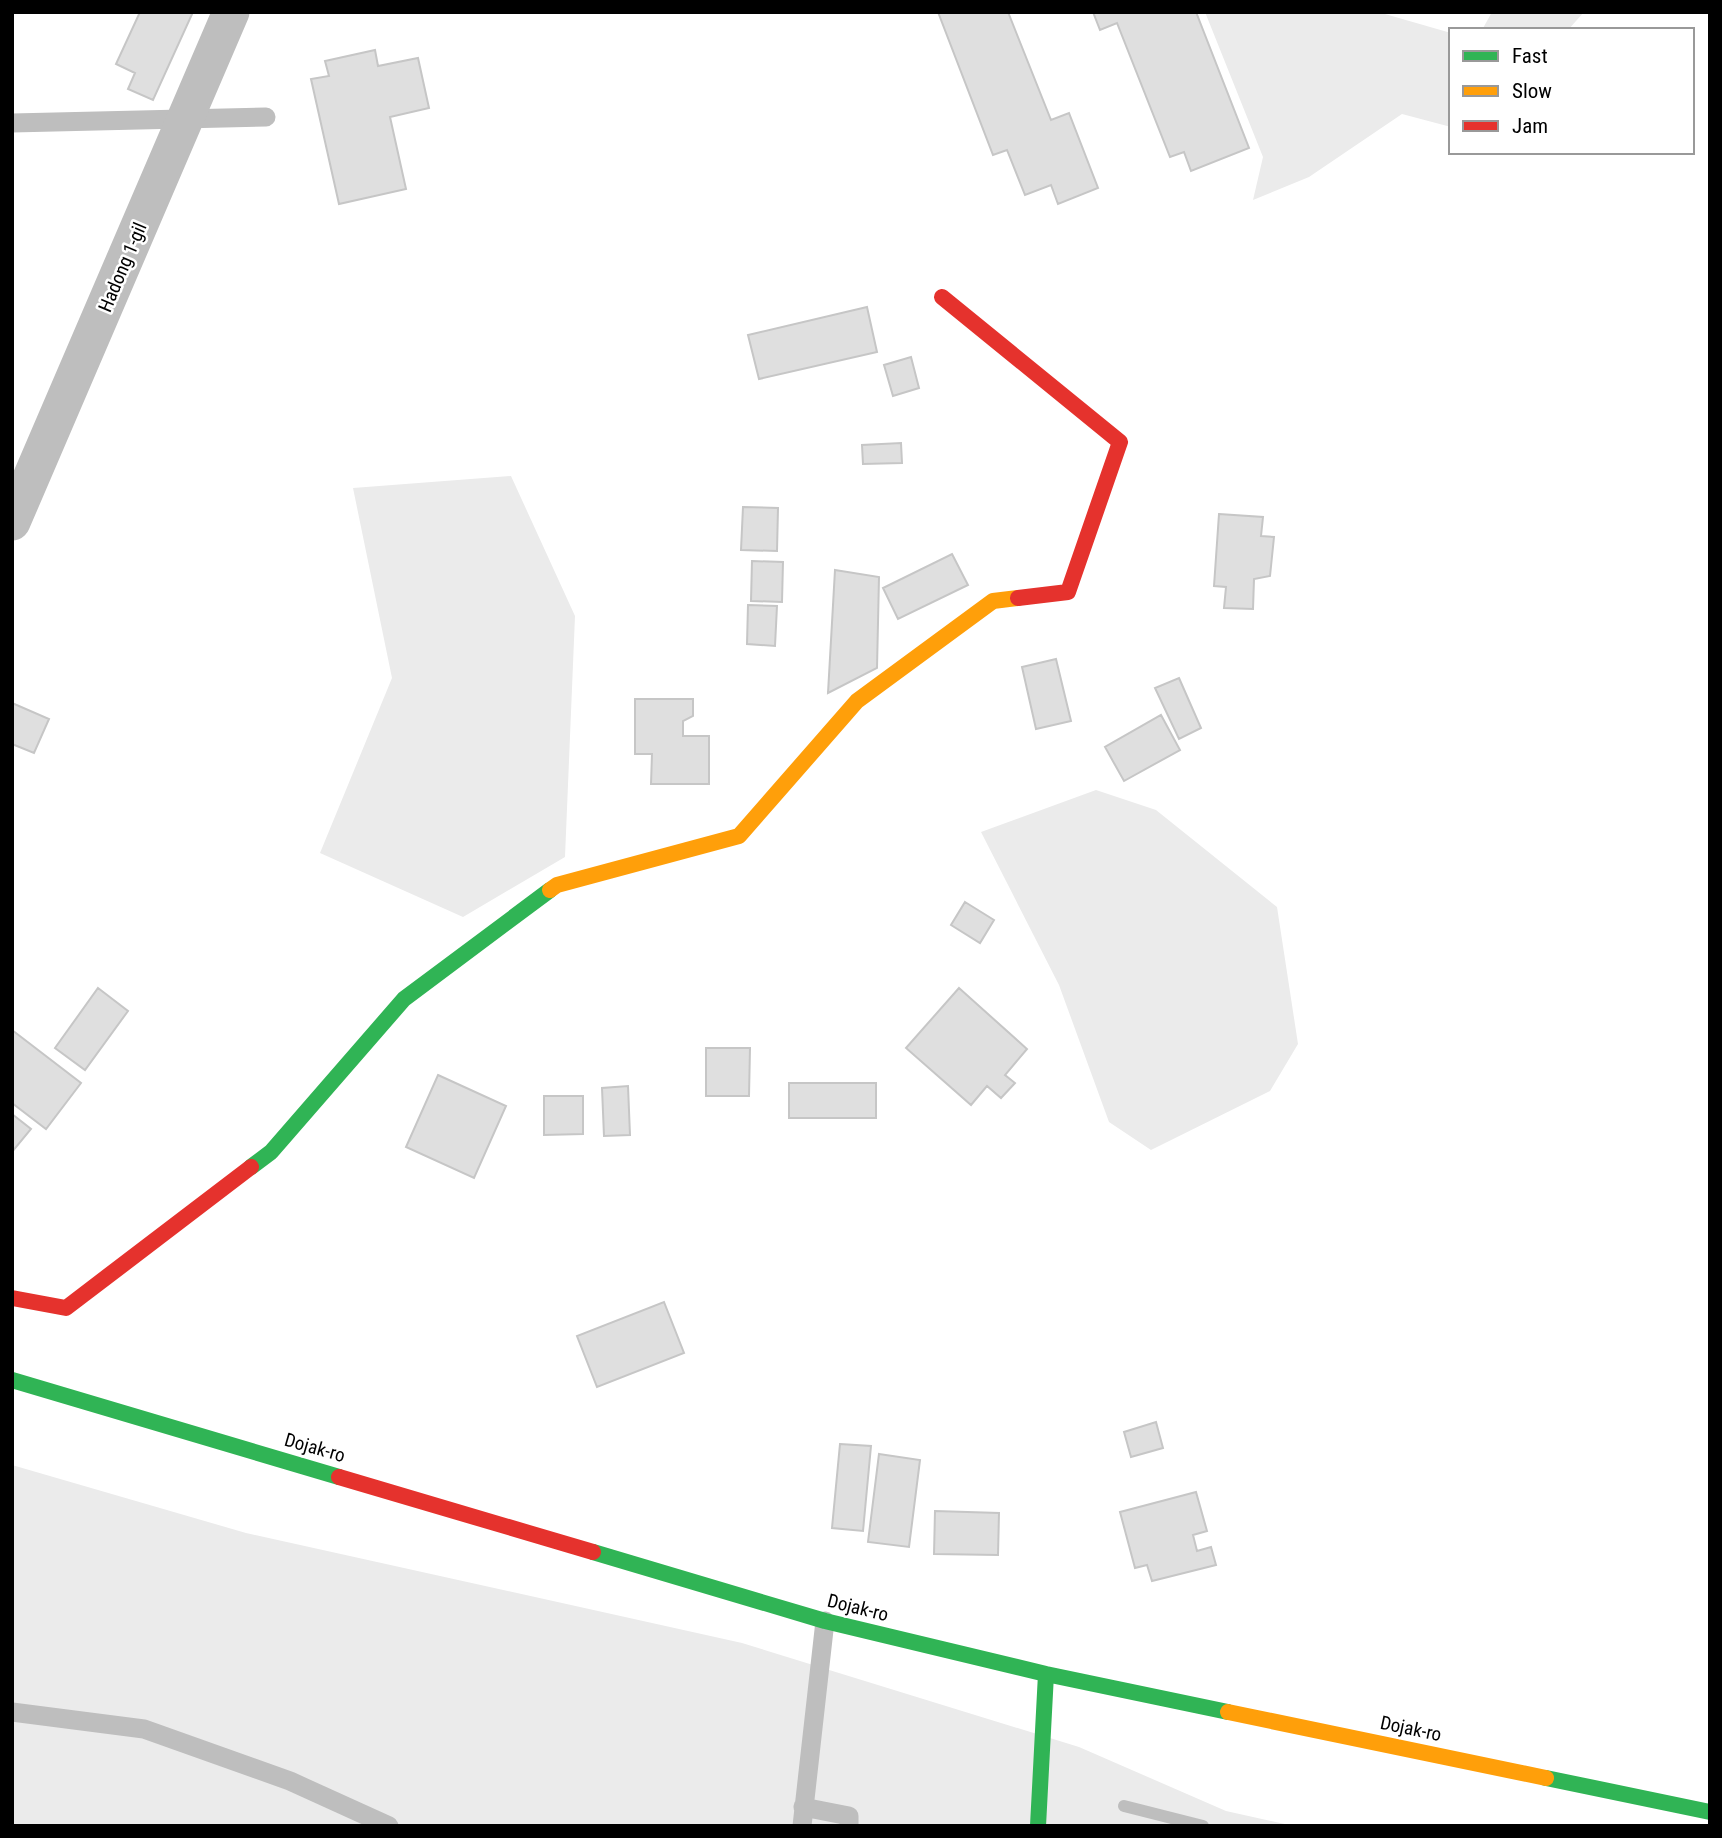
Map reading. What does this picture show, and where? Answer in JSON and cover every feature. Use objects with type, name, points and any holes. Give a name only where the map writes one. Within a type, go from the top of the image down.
[{"type":"street","name":"Hadong 1-gil","points":[[16,502],[231,12]]},
{"type":"street","points":[[12,1298],[66,1308],[88,1292],[271,1153],[404,999],[557,885],[739,836],[857,701],[993,601],[1068,592],[1121,442],[942,297]]},
{"type":"street","name":"Dojak-ro","points":[[12,1381],[825,1621],[1046,1674],[1710,1812]]},
{"type":"street","points":[[1038,1826],[1046,1674]]},
{"type":"lane","points":[[12,122],[265,117]]},
{"type":"lane","points":[[825,1621],[803,1816],[849,1816],[849,1826]]},
{"type":"lane","points":[[12,1712],[144,1729],[290,1781],[389,1826]]},
{"type":"shaded area","points":[[1205,12],[1378,12],[1449,32],[1449,126],[1402,114],[1309,177],[1253,200],[1263,157]]},
{"type":"shaded area","points":[[1492,12],[1584,12],[1570,28],[1483,28]]},
{"type":"shaded area","points":[[511,476],[575,616],[565,857],[463,917],[320,853],[392,678],[353,488]]},
{"type":"shaded area","points":[[1096,790],[1156,810],[1277,907],[1298,1044],[1270,1091],[1151,1150],[1109,1122],[1059,985],[981,832]]},
{"type":"shaded area","points":[[12,1465],[246,1533],[742,1643],[1079,1747],[1226,1811],[1294,1826],[12,1826]]},
{"type":"building","points":[[140,12],[193,12],[153,100],[128,89],[135,73],[116,64]]},
{"type":"building","points":[[938,12],[1008,12],[1051,120],[1069,113],[1098,188],[1058,204],[1051,185],[1025,195],[1007,150],[993,155]]},
{"type":"building","points":[[1093,12],[1196,12],[1249,148],[1191,171],[1184,152],[1170,157],[1117,23],[1100,30]]},
{"type":"building","points":[[375,50],[378,66],[418,58],[429,108],[390,117],[406,189],[339,204],[311,79],[329,76],[325,61]]},
{"type":"building","points":[[867,307],[877,352],[759,379],[748,335]]},
{"type":"building","points":[[911,357],[919,388],[893,396],[884,365]]},
{"type":"building","points":[[901,443],[902,463],[863,464],[862,445]]},
{"type":"building","points":[[743,507],[778,508],[777,551],[741,550]]},
{"type":"building","points":[[1219,514],[1263,517],[1261,536],[1274,537],[1270,576],[1254,579],[1253,609],[1224,608],[1226,587],[1214,586]]},
{"type":"building","points":[[952,554],[968,585],[898,619],[883,588]]},
{"type":"building","points":[[752,561],[783,562],[782,602],[751,601]]},
{"type":"building","points":[[835,570],[879,577],[877,668],[828,693]]},
{"type":"building","points":[[748,605],[777,606],[775,646],[747,644]]},
{"type":"building","points":[[1056,659],[1071,721],[1036,729],[1022,667]]},
{"type":"building","points":[[1179,678],[1201,728],[1179,739],[1155,688]]},
{"type":"building","points":[[635,699],[693,699],[693,716],[683,721],[683,736],[709,736],[709,784],[651,784],[652,754],[635,754]]},
{"type":"building","points":[[12,703],[49,719],[34,753],[12,744]]},
{"type":"building","points":[[1161,715],[1180,750],[1124,781],[1105,747]]},
{"type":"building","points":[[965,902],[994,920],[980,943],[951,925]]},
{"type":"building","points":[[98,988],[128,1011],[85,1070],[55,1048]]},
{"type":"building","points":[[959,988],[1027,1049],[1005,1075],[1015,1083],[1001,1098],[987,1086],[971,1105],[906,1048]]},
{"type":"building","points":[[12,1030],[81,1083],[46,1129],[12,1103]]},
{"type":"building","points":[[706,1048],[750,1048],[749,1096],[706,1096]]},
{"type":"building","points":[[438,1075],[506,1106],[474,1178],[406,1147]]},
{"type":"building","points":[[789,1083],[876,1083],[876,1118],[789,1118]]},
{"type":"building","points":[[628,1086],[630,1135],[604,1136],[602,1088]]},
{"type":"building","points":[[544,1096],[583,1096],[583,1134],[544,1135]]},
{"type":"building","points":[[12,1114],[31,1129],[12,1152]]},
{"type":"building","points":[[664,1302],[684,1353],[597,1387],[577,1336]]},
{"type":"building","points":[[1156,1422],[1163,1448],[1131,1457],[1124,1432]]},
{"type":"building","points":[[840,1444],[871,1446],[863,1531],[832,1528]]},
{"type":"building","points":[[879,1454],[920,1460],[909,1547],[868,1542]]},
{"type":"building","points":[[1196,1492],[1207,1531],[1193,1535],[1197,1551],[1211,1547],[1216,1565],[1152,1581],[1147,1565],[1135,1568],[1120,1512]]},
{"type":"building","points":[[935,1511],[999,1513],[998,1555],[934,1554]]},
{"type":"waterway","points":[[1124,1806],[1203,1826]]},
{"type":"traffic: fast","points":[[251,1167],[271,1152],[404,999],[550,890]]},
{"type":"traffic: fast","points":[[12,1380],[339,1477]]},
{"type":"traffic: fast","points":[[593,1552],[825,1621],[1046,1674],[1228,1712]]},
{"type":"traffic: fast","points":[[1038,1826],[1046,1674]]},
{"type":"traffic: fast","points":[[1546,1778],[1710,1812]]},
{"type":"traffic: slow","points":[[550,890],[557,885],[739,836],[857,701],[993,601],[1018,598]]},
{"type":"traffic: slow","points":[[1228,1712],[1546,1778]]},
{"type":"traffic: jam","points":[[942,297],[1120,442],[1068,592],[1018,598]]},
{"type":"traffic: jam","points":[[12,1298],[66,1308],[251,1167]]},
{"type":"traffic: jam","points":[[339,1477],[593,1552]]}]
